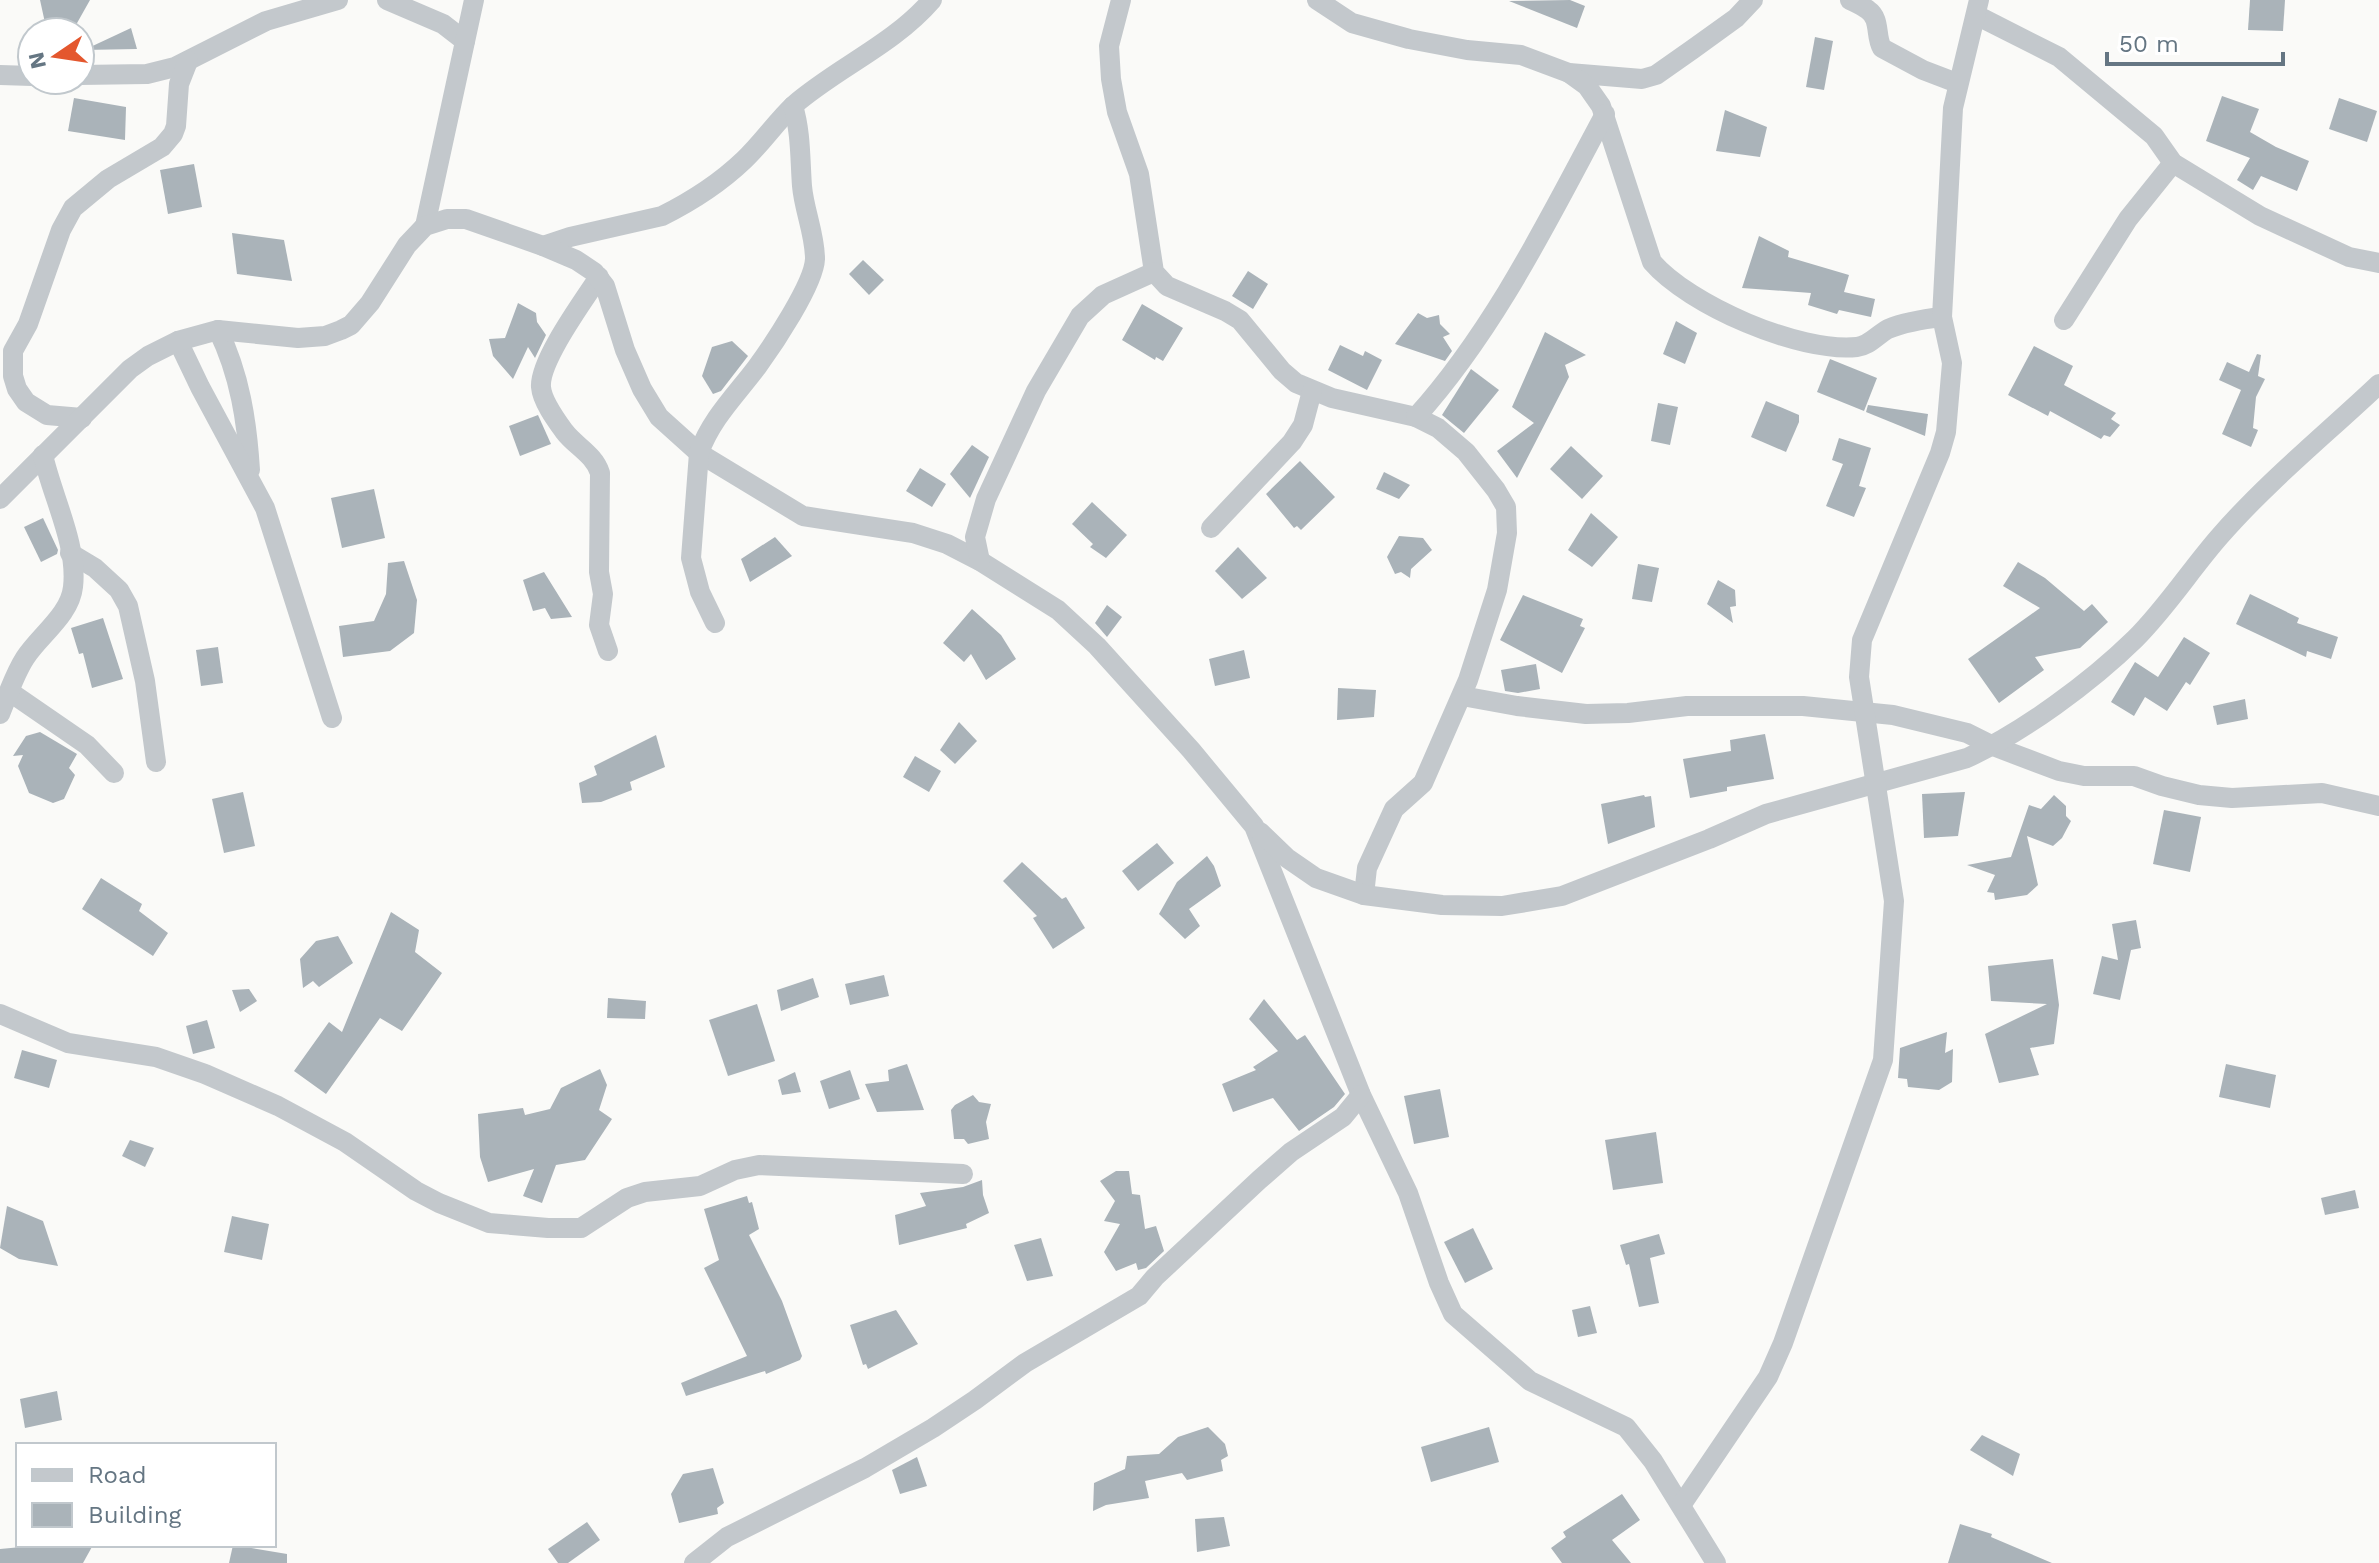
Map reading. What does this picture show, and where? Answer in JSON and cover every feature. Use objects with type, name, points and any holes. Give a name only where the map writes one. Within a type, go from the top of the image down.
[{"type":"street","points":[[96,75],[147,74],[188,61],[272,9],[338,0]]},
{"type":"street","points":[[387,0],[443,24],[465,41]]},
{"type":"street","points":[[425,226],[474,0]]},
{"type":"street","points":[[543,246],[662,216],[673,210],[723,177],[793,106],[893,37],[932,0]]},
{"type":"street","points":[[1121,0],[1109,46],[1111,79],[1117,112],[1139,174],[1154,272],[1167,286],[1240,320],[1282,371],[1312,391],[1356,405],[1416,417],[1438,428],[1466,452],[1506,507],[1508,518],[1497,590],[1462,696],[1423,783],[1394,809],[1367,868],[1364,895]]},
{"type":"street","points":[[1317,0],[1409,39],[1467,50],[1521,55],[1569,73],[1587,86],[1605,114],[1652,262],[1671,281],[1728,315],[1780,336],[1821,345],[1854,347],[1868,344],[1893,328],[1942,317]]},
{"type":"street","points":[[1569,73],[1642,79],[1656,75],[1736,18],[1753,0]]},
{"type":"street","points":[[1850,0],[1871,11],[1875,18],[1878,44],[1882,48],[1923,70],[1957,83]]},
{"type":"street","points":[[1682,1504],[1768,1377],[1783,1343],[1883,1060],[1894,901],[1859,677],[1862,640],[1946,432],[1952,363],[1942,317],[1952,123],[1957,83],[1978,7],[2059,57],[2154,136],[2173,163],[2260,216],[2349,257],[2379,263]]},
{"type":"street","points":[[82,418],[47,415],[26,402],[17,389],[6,351],[28,324],[61,230],[73,208],[108,179],[162,147],[173,134],[179,84],[188,61]]},
{"type":"street","points":[[715,623],[700,592],[691,558],[699,453],[716,418],[774,344],[815,263],[802,189],[799,124],[793,106]]},
{"type":"street","points":[[1416,417],[1444,386],[1517,275],[1605,114]]},
{"type":"street","points":[[2064,320],[2128,219],[2173,163]]},
{"type":"street","points":[[0,499],[130,369],[178,341],[218,330],[298,338],[325,336],[341,330],[351,325],[370,303],[407,245],[425,226],[447,219],[466,219],[576,260],[599,277],[642,389],[659,417],[699,453],[803,516],[913,533],[947,544],[1058,610],[1097,646],[1191,750],[1254,826],[1287,858],[1316,878],[1364,895],[1442,905],[1502,906],[1562,896],[1696,845],[1766,814],[1933,769],[1993,746],[2050,708],[2135,639],[2220,535],[2379,384]]},
{"type":"street","points":[[980,561],[975,537],[986,499],[1036,391],[1080,316],[1103,295],[1154,272]]},
{"type":"street","points":[[599,277],[557,342],[540,386],[544,400],[561,427],[593,459],[600,473],[599,572],[603,594],[599,625],[608,651]]},
{"type":"street","points":[[218,330],[244,407],[251,478]]},
{"type":"street","points":[[178,341],[265,508],[332,718]]},
{"type":"street","points":[[1211,528],[1292,442],[1303,425],[1312,391]]},
{"type":"street","points":[[0,714],[16,672],[71,598],[73,572],[70,553],[43,455]]},
{"type":"street","points":[[70,553],[95,568],[119,590],[128,606],[145,681],[156,762]]},
{"type":"street","points":[[10,692],[87,745],[114,773]]},
{"type":"street","points":[[1462,696],[1586,714],[1687,706],[1803,706],[1893,715],[1967,733],[2059,771],[2084,776],[2134,776],[2199,795],[2232,798],[2322,793],[2379,806]]},
{"type":"street","points":[[1254,826],[1361,1095],[1408,1193],[1453,1314],[1530,1381],[1626,1427],[1682,1504],[1716,1563]]},
{"type":"street","points":[[0,1014],[68,1043],[156,1057],[205,1074],[278,1106],[345,1142],[416,1191],[489,1223],[581,1228],[627,1198],[645,1192],[700,1186],[735,1170],[759,1165],[963,1174]]},
{"type":"street","points":[[694,1563],[727,1537],[865,1468],[933,1428],[1025,1363],[1139,1296],[1155,1277],[1237,1204],[1259,1180],[1291,1152],[1343,1117],[1361,1095]]},
{"type":"building","points":[[40,0],[90,0],[81,16],[44,16]]},
{"type":"building","points":[[1570,0],[1585,6],[1577,28],[1509,1]]},
{"type":"building","points":[[2250,0],[2285,0],[2283,31],[2248,30]]},
{"type":"building","points":[[131,28],[137,49],[96,50],[96,44]]},
{"type":"building","points":[[1815,37],[1833,41],[1824,90],[1806,87]]},
{"type":"building","points":[[2222,96],[2259,109],[2250,132],[2309,161],[2297,191],[2261,176],[2253,190],[2237,180],[2250,158],[2206,141]]},
{"type":"building","points":[[74,98],[126,107],[125,140],[68,131]]},
{"type":"building","points":[[2339,98],[2377,111],[2367,142],[2329,129]]},
{"type":"building","points":[[1725,110],[1767,127],[1760,157],[1716,151]]},
{"type":"building","points":[[194,164],[202,207],[168,214],[160,170]]},
{"type":"building","points":[[232,233],[284,240],[292,281],[237,274]]},
{"type":"building","points":[[1759,236],[1789,251],[1788,257],[1849,275],[1844,292],[1875,299],[1871,317],[1839,310],[1837,314],[1808,305],[1811,293],[1742,288]]},
{"type":"building","points":[[863,260],[884,280],[869,295],[849,274]]},
{"type":"building","points":[[1248,271],[1268,284],[1253,309],[1232,296]]},
{"type":"building","points":[[518,303],[536,313],[537,322],[546,335],[535,358],[528,347],[513,379],[493,356],[489,339],[505,338]]},
{"type":"building","points":[[1142,304],[1183,328],[1163,361],[1156,357],[1155,360],[1122,340]]},
{"type":"building","points":[[1418,313],[1427,318],[1439,315],[1440,324],[1450,334],[1443,337],[1452,351],[1445,361],[1395,344]]},
{"type":"building","points":[[1676,321],[1697,333],[1685,364],[1663,354]]},
{"type":"building","points":[[1545,332],[1586,355],[1565,365],[1569,377],[1517,478],[1497,451],[1534,423],[1512,407]]},
{"type":"building","points":[[732,341],[748,356],[721,391],[713,394],[702,376],[712,347]]},
{"type":"building","points":[[1340,345],[1363,356],[1365,351],[1382,360],[1367,390],[1328,370]]},
{"type":"building","points":[[2034,346],[2073,366],[2064,385],[2116,413],[2111,419],[2120,425],[2110,437],[2104,435],[2101,439],[2050,411],[2048,416],[2008,395]]},
{"type":"building","points":[[2257,354],[2261,355],[2258,376],[2265,379],[2256,397],[2253,428],[2258,430],[2251,447],[2222,434],[2241,390],[2219,380],[2227,362],[2249,372]]},
{"type":"building","points":[[1830,359],[1877,378],[1864,411],[1817,392]]},
{"type":"building","points":[[1471,369],[1499,390],[1464,433],[1442,415]]},
{"type":"building","points":[[1766,401],[1799,415],[1786,452],[1751,437]]},
{"type":"building","points":[[1658,403],[1678,407],[1670,445],[1651,441]]},
{"type":"building","points":[[1868,405],[1928,414],[1925,436],[1866,412]]},
{"type":"building","points":[[538,415],[551,444],[520,456],[509,426]]},
{"type":"building","points":[[1839,438],[1871,448],[1859,486],[1866,488],[1854,517],[1826,506],[1843,464],[1832,460]]},
{"type":"building","points":[[972,445],[989,457],[970,498],[950,474]]},
{"type":"building","points":[[1571,446],[1603,476],[1582,499],[1550,469]]},
{"type":"building","points":[[1300,461],[1335,497],[1301,530],[1297,526],[1294,528],[1266,494]]},
{"type":"building","points":[[920,468],[946,484],[932,507],[906,491]]},
{"type":"building","points":[[1384,472],[1410,485],[1399,499],[1376,489]]},
{"type":"building","points":[[374,489],[385,538],[342,548],[331,498]]},
{"type":"building","points":[[1092,502],[1127,535],[1106,558],[1090,547],[1093,544],[1072,524]]},
{"type":"building","points":[[1591,513],[1618,537],[1592,567],[1568,550]]},
{"type":"building","points":[[43,518],[58,550],[57,554],[41,562],[24,527]]},
{"type":"building","points":[[1399,536],[1423,538],[1432,550],[1411,569],[1410,578],[1401,572],[1395,574],[1387,557]]},
{"type":"building","points":[[775,537],[792,556],[750,582],[741,559]]},
{"type":"building","points":[[1238,547],[1267,578],[1242,599],[1215,571]]},
{"type":"building","points":[[404,561],[417,600],[414,633],[390,651],[343,657],[339,626],[374,621],[386,594],[388,563]]},
{"type":"building","points":[[2018,562],[2045,578],[2084,611],[2092,604],[2108,622],[2080,648],[2035,657],[2044,670],[1999,703],[1968,659],[2040,608],[2003,586]]},
{"type":"building","points":[[1638,564],[1659,568],[1652,602],[1632,599]]},
{"type":"building","points":[[544,572],[572,617],[551,619],[545,608],[533,611],[523,580]]},
{"type":"building","points":[[1718,580],[1735,590],[1736,606],[1730,607],[1733,623],[1707,604]]},
{"type":"building","points":[[2250,594],[2299,618],[2297,623],[2338,637],[2331,659],[2307,651],[2306,657],[2236,624]]},
{"type":"building","points":[[1523,595],[1583,619],[1580,626],[1585,628],[1562,673],[1500,640]]},
{"type":"building","points":[[1107,605],[1122,617],[1107,637],[1095,623]]},
{"type":"building","points":[[972,609],[1001,635],[1016,659],[986,680],[971,654],[964,662],[943,643]]},
{"type":"building","points":[[103,618],[123,679],[92,688],[83,653],[79,654],[71,628]]},
{"type":"building","points":[[2184,637],[2210,653],[2190,685],[2186,682],[2167,711],[2145,697],[2134,716],[2111,702],[2135,662],[2158,677]]},
{"type":"building","points":[[218,647],[223,683],[201,686],[196,650]]},
{"type":"building","points":[[1244,650],[1250,678],[1215,686],[1209,659]]},
{"type":"building","points":[[1536,664],[1540,689],[1518,693],[1505,691],[1501,670]]},
{"type":"building","points":[[1338,688],[1376,690],[1374,717],[1337,720]]},
{"type":"building","points":[[2245,699],[2248,719],[2217,725],[2213,706]]},
{"type":"building","points":[[959,722],[977,741],[955,764],[940,750]]},
{"type":"building","points":[[40,732],[77,754],[69,768],[75,775],[64,799],[53,803],[29,793],[18,766],[23,755],[13,756],[26,736]]},
{"type":"building","points":[[1765,734],[1774,779],[1727,787],[1727,791],[1690,798],[1683,759],[1731,751],[1730,740]]},
{"type":"building","points":[[656,735],[665,767],[630,782],[632,790],[601,802],[582,803],[579,783],[597,775],[594,766]]},
{"type":"building","points":[[915,756],[941,771],[929,792],[903,777]]},
{"type":"building","points":[[243,792],[255,846],[224,853],[212,799]]},
{"type":"building","points":[[1965,792],[1958,836],[1924,838],[1922,794]]},
{"type":"building","points":[[2054,795],[2066,806],[2066,816],[2071,821],[2062,838],[2053,846],[2027,836],[2038,885],[2027,895],[1995,900],[1994,893],[1987,892],[1995,875],[1967,865],[2011,857],[2029,805],[2041,809]]},
{"type":"building","points":[[1651,796],[1655,827],[1608,844],[1601,804]]},
{"type":"building","points":[[2164,810],[2201,817],[2190,872],[2153,864]]},
{"type":"building","points":[[1157,843],[1174,863],[1138,891],[1122,871]]},
{"type":"building","points":[[1207,856],[1221,886],[1189,909],[1200,926],[1185,939],[1159,914],[1177,882]]},
{"type":"building","points":[[1022,862],[1062,899],[1066,897],[1085,928],[1053,949],[1033,918],[1037,916],[1003,881]]},
{"type":"building","points":[[101,878],[142,904],[139,911],[168,933],[153,956],[82,909]]},
{"type":"building","points":[[391,912],[419,930],[415,952],[442,973],[402,1031],[380,1018],[326,1094],[294,1071],[329,1022],[342,1032]]},
{"type":"building","points":[[2136,920],[2141,948],[2131,950],[2120,1000],[2093,994],[2102,956],[2118,960],[2112,924]]},
{"type":"building","points":[[338,936],[353,963],[319,987],[313,981],[303,988],[300,959],[316,941]]},
{"type":"building","points":[[2053,959],[2059,1005],[2054,1044],[2030,1048],[2039,1075],[1999,1083],[1985,1034],[2047,1004],[1991,1001],[1988,966]]},
{"type":"building","points":[[884,975],[889,996],[850,1005],[845,984]]},
{"type":"building","points":[[813,978],[819,997],[781,1011],[777,990]]},
{"type":"building","points":[[249,989],[257,1001],[240,1012],[232,990]]},
{"type":"building","points":[[608,998],[646,1001],[645,1019],[607,1018]]},
{"type":"building","points":[[1264,999],[1297,1040],[1305,1035],[1345,1094],[1334,1107],[1299,1131],[1273,1098],[1233,1112],[1222,1084],[1256,1070],[1253,1067],[1278,1051],[1249,1019]]},
{"type":"building","points":[[757,1004],[775,1061],[728,1076],[709,1020]]},
{"type":"building","points":[[207,1020],[215,1048],[193,1054],[186,1026]]},
{"type":"building","points":[[1947,1032],[1945,1053],[1953,1049],[1952,1082],[1939,1090],[1908,1087],[1907,1079],[1898,1078],[1900,1048]]},
{"type":"building","points":[[22,1050],[57,1060],[49,1088],[14,1078]]},
{"type":"building","points":[[907,1064],[924,1110],[877,1112],[865,1084],[889,1081],[888,1070]]},
{"type":"building","points":[[2226,1064],[2276,1075],[2270,1108],[2219,1097]]},
{"type":"building","points":[[600,1069],[607,1085],[599,1110],[612,1119],[585,1160],[556,1165],[542,1203],[523,1196],[534,1169],[488,1182],[480,1157],[478,1114],[523,1108],[525,1115],[550,1109],[561,1088]]},
{"type":"building","points":[[850,1070],[860,1099],[829,1109],[820,1081]]},
{"type":"building","points":[[795,1072],[801,1092],[782,1095],[778,1080]]},
{"type":"building","points":[[1440,1089],[1449,1137],[1414,1144],[1404,1096]]},
{"type":"building","points":[[973,1095],[979,1102],[991,1104],[986,1122],[989,1139],[968,1144],[964,1139],[954,1139],[951,1110]]},
{"type":"building","points":[[1656,1132],[1663,1183],[1613,1190],[1605,1140]]},
{"type":"building","points":[[130,1140],[154,1148],[145,1167],[122,1156]]},
{"type":"building","points":[[1116,1171],[1129,1171],[1132,1194],[1140,1195],[1145,1229],[1156,1226],[1164,1251],[1146,1268],[1138,1270],[1136,1263],[1116,1271],[1104,1252],[1120,1224],[1104,1221],[1115,1201],[1100,1181]]},
{"type":"building","points":[[982,1180],[989,1213],[966,1224],[967,1228],[899,1245],[895,1215],[926,1206],[920,1193],[963,1187]]},
{"type":"building","points":[[2355,1190],[2359,1208],[2325,1215],[2321,1198]]},
{"type":"building","points":[[747,1196],[749,1203],[752,1202],[759,1229],[749,1235],[782,1301],[802,1356],[800,1360],[766,1374],[765,1371],[686,1396],[681,1383],[747,1356],[704,1268],[719,1260],[704,1209]]},
{"type":"building","points":[[7,1206],[43,1221],[58,1266],[19,1259],[0,1248]]},
{"type":"building","points":[[232,1216],[269,1224],[262,1260],[224,1252]]},
{"type":"building","points":[[1473,1228],[1493,1269],[1465,1283],[1444,1242]]},
{"type":"building","points":[[1659,1234],[1665,1254],[1650,1258],[1659,1303],[1639,1307],[1629,1264],[1626,1265],[1620,1245]]},
{"type":"building","points":[[1041,1238],[1053,1276],[1027,1281],[1014,1245]]},
{"type":"building","points":[[1590,1306],[1597,1333],[1578,1337],[1572,1310]]},
{"type":"building","points":[[896,1310],[918,1344],[868,1369],[866,1364],[863,1365],[850,1325]]},
{"type":"building","points":[[57,1391],[62,1420],[25,1428],[20,1399]]},
{"type":"building","points":[[1208,1427],[1225,1444],[1228,1456],[1221,1460],[1223,1471],[1187,1480],[1182,1473],[1145,1481],[1149,1498],[1106,1505],[1093,1511],[1094,1483],[1125,1469],[1127,1456],[1159,1454],[1178,1437]]},
{"type":"building","points":[[1489,1427],[1499,1462],[1431,1482],[1421,1447]]},
{"type":"building","points":[[1982,1435],[2020,1454],[2013,1476],[1970,1450]]},
{"type":"building","points":[[917,1457],[927,1486],[900,1494],[892,1470]]},
{"type":"building","points":[[713,1468],[724,1503],[717,1508],[718,1514],[679,1523],[671,1494],[683,1474]]},
{"type":"building","points":[[1622,1494],[1640,1520],[1612,1540],[1631,1563],[1562,1563],[1551,1548],[1566,1537],[1563,1532]]},
{"type":"building","points":[[1224,1517],[1230,1546],[1197,1552],[1195,1519]]},
{"type":"building","points":[[587,1522],[600,1540],[568,1563],[558,1563],[548,1549]]},
{"type":"building","points":[[1960,1524],[1992,1534],[1991,1537],[2052,1563],[1948,1563]]},
{"type":"building","points":[[92,1547],[83,1563],[0,1563],[0,1549]]},
{"type":"building","points":[[233,1547],[287,1554],[287,1563],[229,1563]]}]
